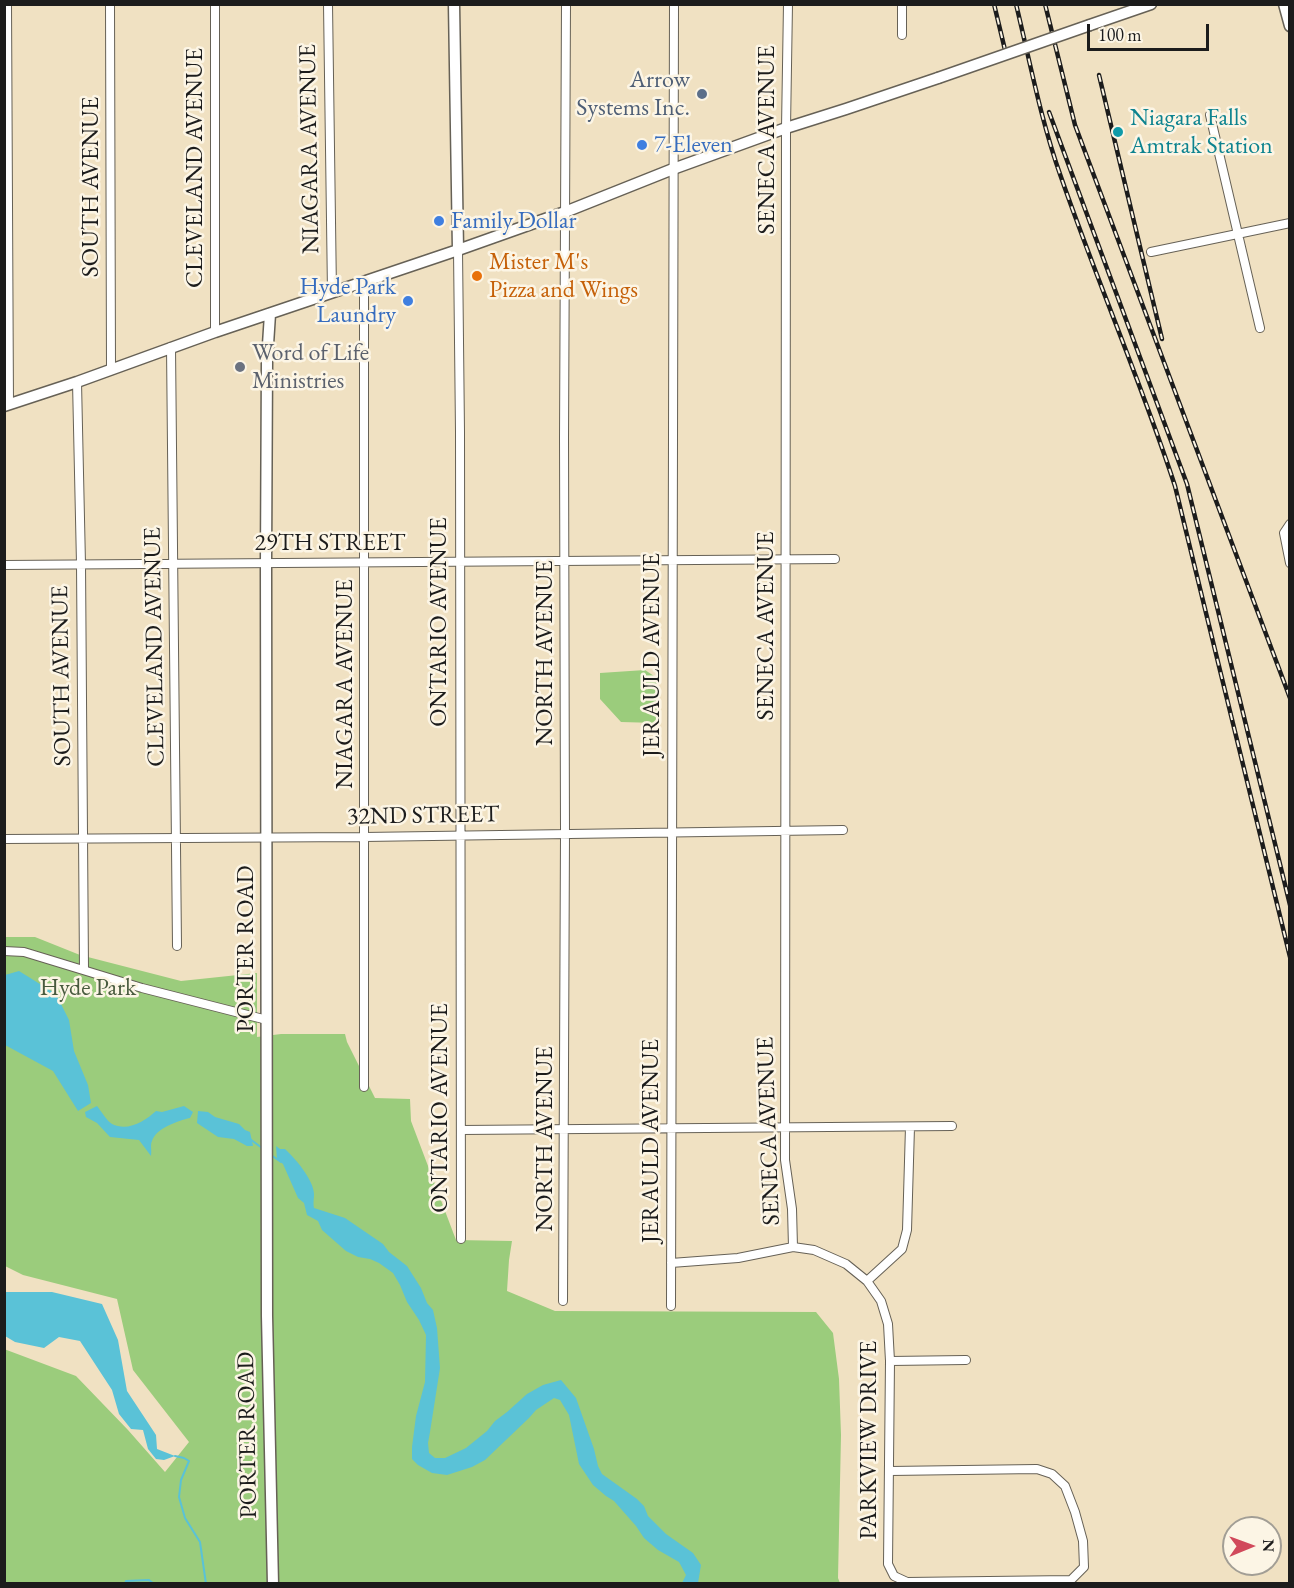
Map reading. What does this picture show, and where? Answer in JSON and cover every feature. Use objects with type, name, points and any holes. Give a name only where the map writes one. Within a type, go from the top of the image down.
[{"type":"main road","name":"ONTARIO AVENUE","points":[[454,4],[458,250]]},
{"type":"main road","points":[[7,405],[565,212],[673,169],[786,128],[1151,4]]},
{"type":"main road","points":[[1284,4],[1290,26]]},
{"type":"main road","name":"PORTER ROAD","points":[[270,314],[267,360],[266,562],[267,1316],[273,1584]]},
{"type":"street","points":[[7,4],[7,405]]},
{"type":"street","name":"SOUTH AVENUE","points":[[110,4],[111,369]]},
{"type":"street","name":"CLEVELAND AVENUE","points":[[215,4],[215,332]]},
{"type":"street","name":"NIAGARA AVENUE","points":[[328,4],[332,293]]},
{"type":"street","name":"NORTH AVENUE","points":[[563,1301],[566,4]]},
{"type":"street","name":"JERAULD AVENUE","points":[[671,1306],[674,4]]},
{"type":"street","name":"SENECA AVENUE","points":[[788,4],[785,1160],[792,1209],[793,1247]]},
{"type":"street","points":[[902,4],[902,34]]},
{"type":"street","points":[[1210,116],[1260,328]]},
{"type":"street","points":[[1151,252],[1290,222]]},
{"type":"street","name":"ONTARIO AVENUE","points":[[458,250],[461,1239]]},
{"type":"street","name":"NIAGARA AVENUE","points":[[364,282],[364,1087]]},
{"type":"street","name":"CLEVELAND AVENUE","points":[[171,347],[177,946]]},
{"type":"street","name":"SOUTH AVENUE","points":[[77,382],[81,564],[84,970]]},
{"type":"street","points":[[1290,524],[1284,533],[1290,563]]},
{"type":"street","name":"29TH STREET","points":[[4,565],[835,559]]},
{"type":"street","name":"32ND STREET","points":[[4,839],[364,837],[843,830]]},
{"type":"street","points":[[4,951],[24,952],[142,988],[267,1020]]},
{"type":"street","points":[[461,1130],[952,1126]]},
{"type":"street","points":[[867,1281],[902,1249],[907,1230],[909,1127]]},
{"type":"street","name":"PARKVIEW DRIVE","points":[[671,1263],[738,1258],[793,1247],[814,1250],[846,1264],[867,1281],[881,1301],[888,1324],[890,1361],[888,1564],[894,1576],[907,1582],[1071,1580],[1084,1567],[1083,1541],[1075,1512],[1065,1486],[1052,1474],[1037,1469],[890,1471]]},
{"type":"street","points":[[890,1361],[966,1360]]},
{"type":"green space","points":[[645,670],[657,678],[657,723],[621,722],[600,699],[600,673]]},
{"type":"green space","name":"Hyde Park","points":[[5,937],[35,937],[80,955],[181,981],[257,973],[257,1037],[281,1034],[345,1034],[375,1098],[410,1099],[411,1121],[456,1240],[512,1241],[507,1291],[555,1311],[816,1312],[833,1333],[839,1379],[841,1435],[838,1578],[840,1583],[5,1583],[4,1349],[76,1376],[165,1472],[189,1442],[133,1370],[117,1299],[23,1275],[5,1266]]},
{"type":"water","points":[[19,971],[56,994],[69,1020],[74,1051],[88,1085],[91,1103],[78,1111],[53,1071],[5,1045],[5,975]]},
{"type":"water","points":[[97,1106],[110,1123],[124,1127],[141,1122],[156,1111],[162,1112],[184,1106],[193,1112],[190,1118],[174,1123],[154,1136],[151,1143],[151,1156],[139,1140],[110,1137],[97,1123],[86,1117],[85,1112]]},
{"type":"water","points":[[198,1111],[208,1112],[215,1117],[239,1124],[250,1132],[253,1146],[247,1146],[234,1139],[218,1137],[197,1123]]},
{"type":"water","points":[[276,1146],[285,1149],[311,1182],[314,1208],[345,1218],[383,1244],[389,1252],[407,1266],[433,1310],[437,1328],[440,1368],[428,1443],[429,1453],[435,1458],[445,1458],[466,1448],[527,1394],[543,1385],[561,1380],[576,1398],[602,1474],[637,1499],[644,1506],[648,1516],[666,1534],[693,1553],[701,1565],[698,1583],[682,1583],[686,1575],[679,1562],[658,1550],[644,1538],[614,1501],[593,1485],[579,1464],[569,1415],[560,1400],[554,1398],[536,1410],[485,1460],[472,1467],[447,1475],[432,1473],[412,1459],[416,1416],[425,1382],[426,1335],[393,1273],[379,1263],[346,1251],[322,1230],[318,1221],[307,1215],[304,1203],[298,1198],[283,1164],[277,1159]]},
{"type":"water","points":[[5,1292],[52,1292],[102,1304],[118,1340],[127,1391],[156,1435],[157,1449],[175,1456],[164,1460],[156,1459],[148,1449],[143,1430],[131,1429],[119,1414],[112,1390],[80,1341],[59,1337],[44,1348],[15,1342],[5,1336]]},
{"type":"waterway","points":[[250,1139],[262,1148]]},
{"type":"waterway","points":[[271,1155],[281,1162]]},
{"type":"waterway","points":[[175,1456],[189,1461],[181,1480],[179,1497],[185,1518],[200,1542],[206,1584]]},
{"type":"waterway","points":[[125,1584],[126,1581],[149,1580],[154,1584]]},
{"type":"railway","points":[[994,4],[1005,50]]},
{"type":"railway","points":[[1016,4],[1054,156],[1175,486],[1290,957]]},
{"type":"railway","points":[[1045,4],[1075,125],[1290,698]]},
{"type":"railway","points":[[1099,75],[1162,339]]},
{"type":"railway","points":[[1049,112],[1187,484],[1290,905]]},
{"type":"place","name":"Arrow Systems Inc.","points":[[702,94]]},
{"type":"place","name":"Niagara Falls Amtrak Station","points":[[1118,132]]},
{"type":"place","name":"7-Eleven","points":[[642,145]]},
{"type":"place","name":"Family Dollar","points":[[439,221]]},
{"type":"place","name":"Mister M's Pizza and Wings","points":[[477,276]]},
{"type":"place","name":"Hyde Park Laundry","points":[[408,301]]},
{"type":"place","name":"Word of Life Ministries","points":[[240,367]]}]
